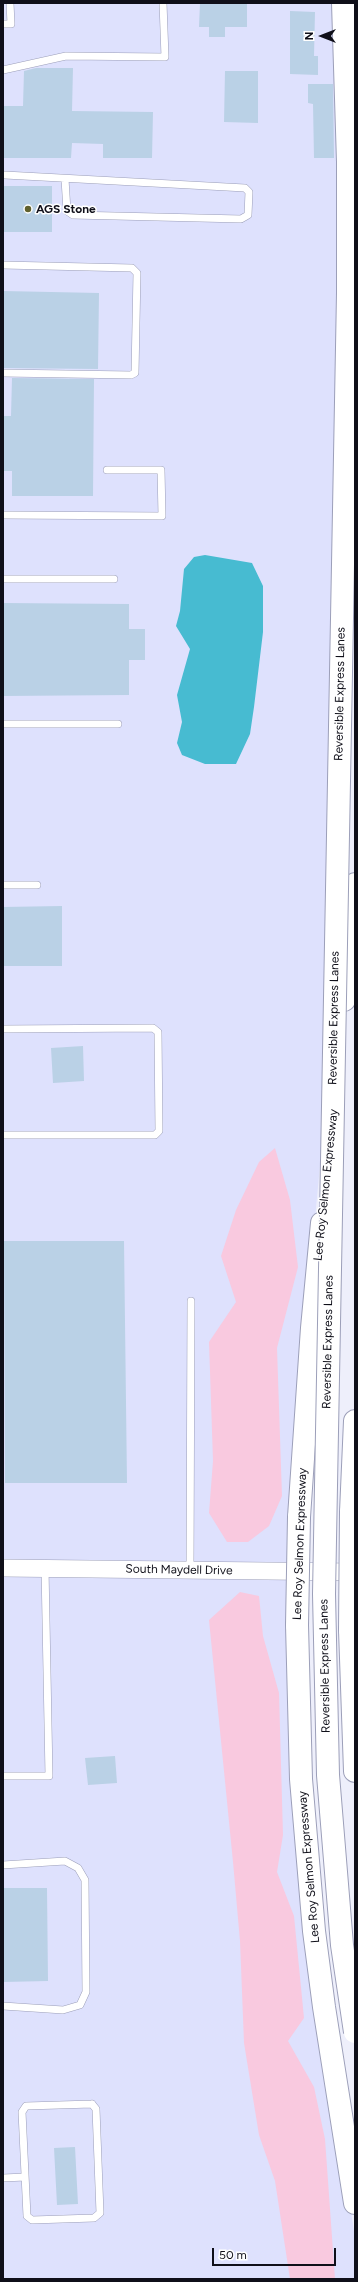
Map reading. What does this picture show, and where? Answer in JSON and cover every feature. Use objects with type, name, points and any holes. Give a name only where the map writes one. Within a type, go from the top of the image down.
[{"type":"highway","name":"Reversible Express Lanes","points":[[343,3],[348,162],[348,293],[324,1594],[328,1775],[342,1945],[355,2032]]},
{"type":"highway","name":"Lee Roy Selmon Expressway","points":[[355,884],[312,1328],[299,1517],[298,1625],[301,1779],[314,1931],[324,2007],[355,2202]]},
{"type":"highway","points":[[355,1422],[350,1630],[355,1771]]},
{"type":"street","name":"South Maydell Drive","points":[[3,1568],[355,1572]]},
{"type":"lane","points":[[3,24],[11,24],[10,3]]},
{"type":"lane","points":[[3,70],[66,56],[165,57],[163,3]]},
{"type":"lane","points":[[6,175],[245,188],[249,192],[248,215],[241,219],[73,215],[67,211],[66,179]]},
{"type":"lane","points":[[3,265],[132,268],[137,273],[135,373],[3,373]]},
{"type":"lane","points":[[3,515],[162,516],[161,470],[107,470]]},
{"type":"lane","points":[[3,579],[114,579]]},
{"type":"lane","points":[[3,724],[118,724]]},
{"type":"lane","points":[[3,885],[37,885]]},
{"type":"lane","points":[[3,1029],[153,1028],[158,1032],[159,1131],[155,1135],[3,1135]]},
{"type":"lane","points":[[190,1570],[191,1301]]},
{"type":"lane","points":[[3,1776],[49,1776],[45,1568]]},
{"type":"lane","points":[[3,1865],[65,1861],[78,1868],[85,1880],[86,1992],[80,2005],[63,2010],[3,2006]]},
{"type":"lane","points":[[92,2104],[96,2109],[100,2213],[94,2218],[32,2220],[27,2216],[25,2177],[22,2112],[26,2106],[92,2104]]},
{"type":"lane","points":[[3,2178],[25,2177]]},
{"type":"shaded area","points":[[3,3],[343,3],[342,933],[296,1419],[288,1574],[3,1565]]},
{"type":"shaded area","points":[[275,1148],[290,1200],[298,1267],[277,1348],[282,1496],[269,1526],[248,1542],[227,1542],[209,1513],[213,1461],[209,1342],[236,1302],[221,1256],[236,1210],[259,1162]]},
{"type":"shaded area","points":[[3,1569],[290,1578],[342,2154],[355,2238],[355,2279],[3,2279]]},
{"type":"shaded area","points":[[240,1592],[259,1596],[263,1636],[279,1693],[283,1835],[277,1872],[294,1916],[304,2018],[288,2041],[314,2087],[325,2139],[335,2279],[290,2279],[275,2181],[259,2135],[244,2043],[240,1941],[209,1620]]},
{"type":"water","points":[[205,555],[252,563],[263,586],[263,632],[250,734],[236,764],[205,764],[182,755],[177,743],[182,722],[177,695],[190,649],[176,626],[180,611],[184,569],[194,557]]},
{"type":"building","points":[[200,3],[247,3],[247,27],[225,27],[225,37],[209,37],[209,27],[199,27]]},
{"type":"building","points":[[290,11],[315,12],[314,56],[318,56],[318,75],[290,74]]},
{"type":"building","points":[[36,68],[73,68],[72,111],[153,112],[152,158],[103,158],[103,144],[72,143],[71,158],[3,158],[3,106],[23,106],[24,71]]},
{"type":"building","points":[[225,71],[258,71],[258,123],[224,122]]},
{"type":"building","points":[[308,84],[333,84],[334,158],[314,158],[313,104],[308,103]]},
{"type":"building","name":"AGS Stone","points":[[3,186],[52,186],[52,232],[3,232]]},
{"type":"building","points":[[3,291],[99,293],[98,369],[3,368]]},
{"type":"building","points":[[12,378],[94,379],[93,496],[12,496],[12,471],[3,471],[3,416],[11,416]]},
{"type":"building","points":[[3,603],[129,604],[129,629],[145,629],[145,660],[129,660],[129,695],[3,696]]},
{"type":"building","points":[[62,906],[62,966],[3,966],[3,907]]},
{"type":"building","points":[[83,1046],[84,1081],[53,1083],[51,1048]]},
{"type":"building","points":[[4,1241],[124,1241],[127,1483],[5,1483]]},
{"type":"building","points":[[115,1756],[117,1783],[88,1785],[85,1758]]},
{"type":"building","points":[[3,1888],[47,1888],[48,1981],[3,1982]]},
{"type":"building","points":[[75,2147],[78,2204],[57,2205],[54,2148]]},
{"type":"place","name":"AGS Stone","points":[[28,209]]}]
